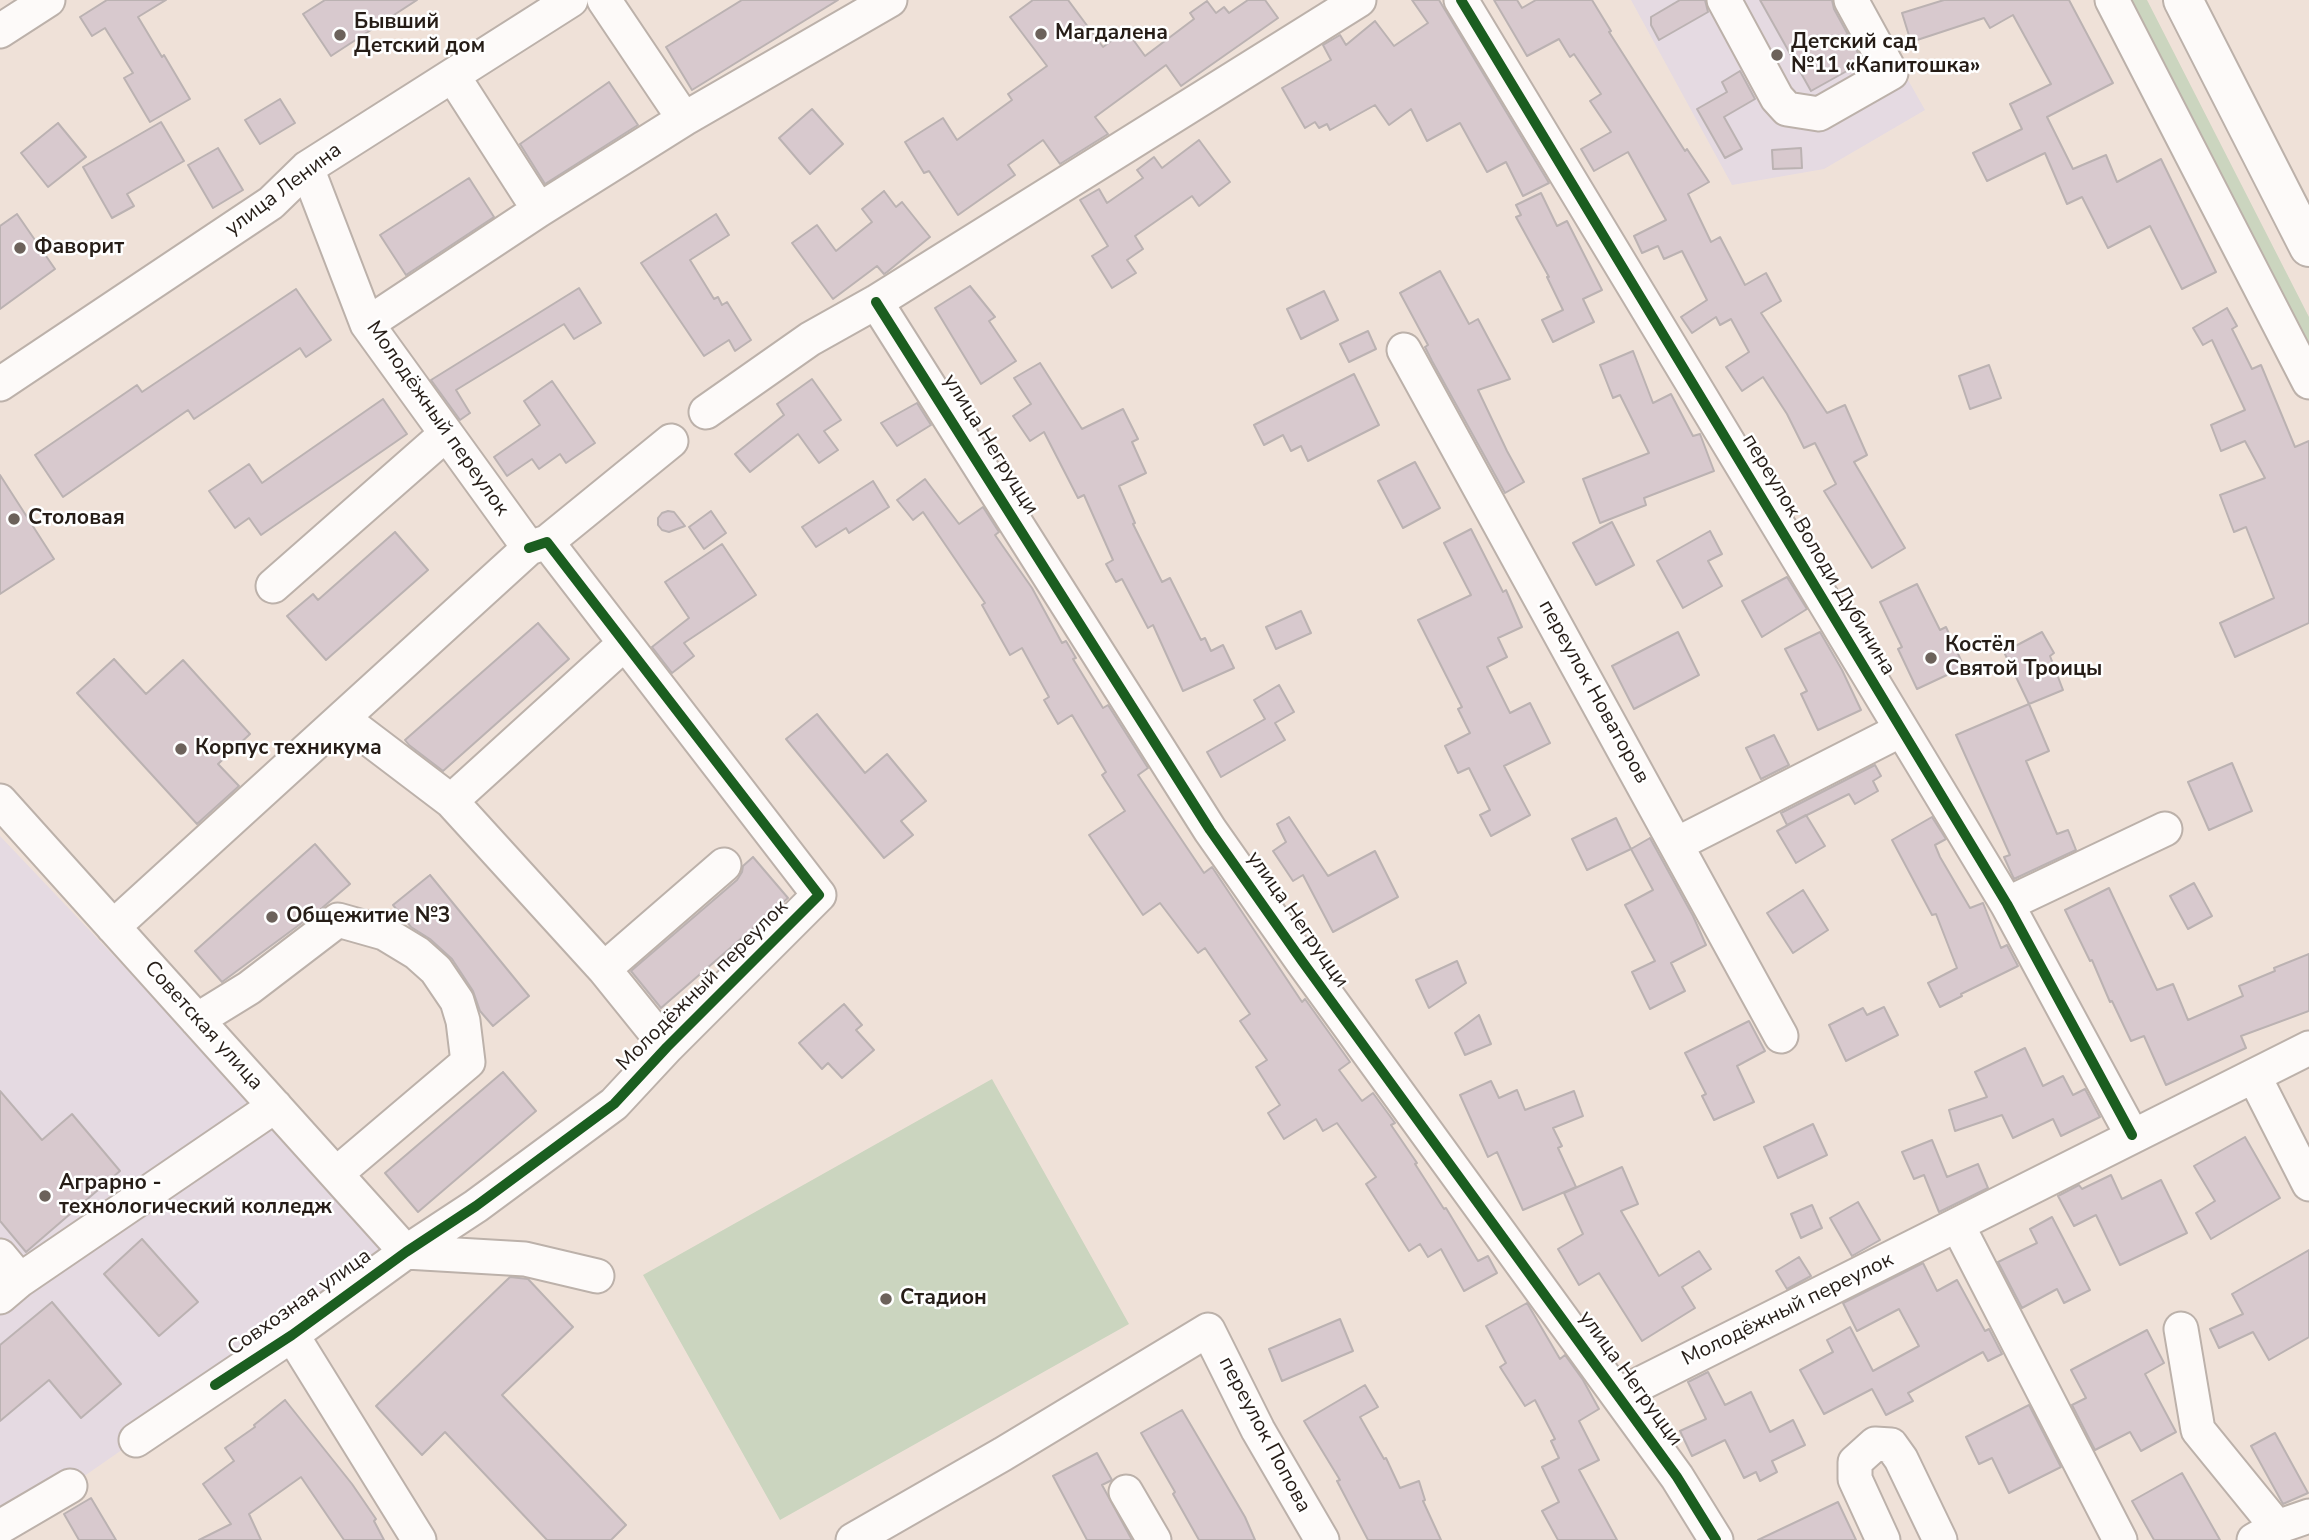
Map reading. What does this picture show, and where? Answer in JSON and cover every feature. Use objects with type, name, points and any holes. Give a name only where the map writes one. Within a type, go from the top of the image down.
[{"type":"main road","points":[[2183,0],[2309,247]]},
{"type":"street","points":[[0,31],[48,0]]},
{"type":"street","name":"улица Ленина","points":[[0,384],[271,203],[307,168],[571,0]]},
{"type":"street","points":[[604,0],[684,119]]},
{"type":"street","points":[[368,324],[539,210],[684,119],[890,0]]},
{"type":"street","points":[[706,412],[810,339],[877,302],[1359,0]]},
{"type":"street","name":"переулок Володи Дубинина","points":[[1461,0],[2007,904],[2132,1135]]},
{"type":"street","points":[[1724,0],[1777,98],[1787,109],[1819,114],[1891,73],[1851,0]]},
{"type":"street","points":[[2112,0],[2309,382]]},
{"type":"street","points":[[453,76],[539,210]]},
{"type":"street","name":"Молодёжный переулок","points":[[307,168],[368,324],[446,434],[538,545],[625,643],[819,895],[614,1104],[476,1206],[406,1252]]},
{"type":"street","name":"улица Негруцци","points":[[877,302],[1210,830],[1677,1477],[1716,1540]]},
{"type":"street","name":"переулок Новаторов","points":[[1404,350],[1781,1036]]},
{"type":"street","points":[[272,586],[446,434]]},
{"type":"street","points":[[113,927],[538,545],[671,441]]},
{"type":"street","points":[[451,801],[625,643]]},
{"type":"street","points":[[343,719],[451,801],[604,969],[667,1047]]},
{"type":"street","points":[[1677,844],[1901,730]]},
{"type":"street","name":"Советская улица","points":[[0,801],[406,1252]]},
{"type":"street","points":[[2007,904],[2165,829]]},
{"type":"street","points":[[604,969],[724,865]]},
{"type":"street","points":[[197,1020],[249,988],[338,920],[384,933],[417,953],[436,970],[457,1001],[463,1021],[468,1062],[336,1174]]},
{"type":"street","name":"Молодёжный переулок","points":[[1618,1395],[2309,1048]]},
{"type":"street","points":[[2254,1076],[2309,1184]]},
{"type":"street","points":[[7,1278],[275,1107]]},
{"type":"street","points":[[1958,1226],[2120,1540]]},
{"type":"street","points":[[406,1252],[525,1259],[597,1276]]},
{"type":"street","name":"Совхозная улица","points":[[136,1440],[292,1335],[406,1252]]},
{"type":"street","points":[[2181,1329],[2198,1430],[2266,1533],[2309,1516]]},
{"type":"street","name":"переулок Попова","points":[[853,1540],[1003,1454],[1208,1330],[1258,1430],[1322,1540]]},
{"type":"street","points":[[292,1335],[419,1540]]},
{"type":"street","points":[[1883,1540],[1855,1479],[1854,1462],[1875,1444],[1891,1446],[1900,1459],[1940,1540]]},
{"type":"street","points":[[0,1527],[70,1486]]},
{"type":"street","points":[[1126,1492],[1154,1540]]},
{"type":"shaded area","name":"Детский сад №11 «Капитошка»","points":[[1631,0],[1863,0],[1925,110],[1824,169],[1732,185]]},
{"type":"shaded area","points":[[0,836],[264,1114],[392,1262],[70,1486],[0,1527]]},
{"type":"green space","points":[[2112,0],[2147,0],[2309,317],[2309,382]]},
{"type":"green space","name":"Стадион","points":[[992,1079],[1129,1324],[780,1520],[643,1275]]},
{"type":"building","points":[[107,0],[166,0],[138,17],[190,99],[150,122],[124,78],[133,73],[105,28],[92,36],[80,17]]},
{"type":"building","name":"Бывший Детский дом","points":[[325,0],[417,0],[331,56],[303,14]]},
{"type":"building","points":[[742,0],[838,0],[692,90],[666,47]]},
{"type":"building","points":[[1033,0],[1068,0],[1103,47],[1126,30],[1145,56],[1194,19],[1190,13],[1207,1],[1216,13],[1224,7],[1229,13],[1248,0],[1265,0],[1278,18],[1181,86],[1166,65],[1095,117],[1108,134],[1060,164],[1043,140],[1008,165],[1015,175],[958,215],[929,171],[924,173],[905,142],[943,118],[957,140],[1012,100],[1008,94],[1047,66],[1010,17]]},
{"type":"building","points":[[1412,0],[1439,0],[1549,183],[1523,196],[1506,162],[1487,172],[1460,123],[1427,141],[1411,109],[1389,125],[1375,105],[1330,130],[1327,124],[1319,128],[1315,122],[1305,128],[1282,88],[1331,60],[1323,45],[1340,35],[1346,45],[1375,21],[1394,46],[1428,23]]},
{"type":"building","points":[[1494,0],[1517,0],[1522,8],[1536,0],[1592,0],[1611,31],[1609,32],[1685,151],[1687,149],[1709,182],[1688,194],[1711,242],[1720,237],[1745,285],[1766,273],[1781,301],[1761,313],[1827,413],[1845,405],[1867,455],[1854,462],[1905,548],[1872,568],[1824,491],[1836,484],[1815,443],[1804,448],[1787,414],[1763,377],[1742,391],[1726,367],[1749,352],[1731,319],[1720,325],[1716,317],[1692,333],[1681,317],[1707,300],[1682,251],[1664,259],[1658,246],[1642,253],[1634,236],[1666,220],[1628,152],[1594,171],[1581,149],[1611,132],[1590,101],[1601,94],[1574,54],[1570,57],[1559,39],[1527,56]]},
{"type":"building","points":[[1680,0],[1705,0],[1708,12],[1659,40],[1651,25],[1651,17]]},
{"type":"building","points":[[1760,0],[1832,0],[1834,9],[1863,62],[1811,91]]},
{"type":"building","points":[[1944,0],[2069,0],[2113,83],[2047,117],[2073,169],[2106,155],[2117,182],[2161,159],[2216,272],[2182,289],[2150,226],[2108,248],[2082,197],[2067,204],[2045,153],[1987,181],[1973,153],[2022,129],[2010,104],[2051,84],[2013,15],[1990,28],[1984,18],[1911,42],[1902,13]]},
{"type":"building","points":[[1740,71],[1755,99],[1724,117],[1742,149],[1725,158],[1697,109],[1727,92],[1722,82]]},
{"type":"building","points":[[609,82],[638,125],[545,184],[520,144]]},
{"type":"building","points":[[280,99],[295,123],[260,144],[245,120]]},
{"type":"building","points":[[812,109],[843,144],[810,174],[779,138]]},
{"type":"building","points":[[161,122],[184,161],[127,194],[134,206],[112,218],[83,167]]},
{"type":"building","points":[[58,123],[86,157],[48,187],[21,153]]},
{"type":"building","points":[[1199,140],[1230,182],[1199,206],[1192,196],[1135,236],[1143,249],[1127,260],[1136,273],[1112,288],[1092,256],[1108,246],[1080,200],[1099,189],[1107,203],[1143,178],[1137,170],[1154,157],[1162,168]]},
{"type":"building","points":[[218,148],[243,190],[213,208],[188,165]]},
{"type":"building","points":[[1801,148],[1802,168],[1773,169],[1772,150]]},
{"type":"building","points":[[469,178],[494,217],[406,275],[380,235]]},
{"type":"building","points":[[884,191],[896,207],[902,202],[930,237],[884,274],[877,266],[833,299],[792,243],[817,225],[836,251],[872,222],[862,209]]},
{"type":"building","points":[[1541,193],[1557,226],[1567,221],[1602,290],[1583,299],[1594,322],[1553,342],[1542,320],[1563,310],[1549,277],[1516,217],[1521,215],[1516,205]]},
{"type":"building","name":"Фаворит","points":[[17,214],[55,269],[0,309],[0,226]]},
{"type":"building","points":[[716,214],[729,235],[690,260],[714,299],[718,297],[722,305],[727,302],[751,340],[735,351],[729,340],[704,356],[641,263]]},
{"type":"building","points":[[1440,271],[1469,324],[1478,319],[1510,379],[1478,390],[1524,482],[1505,493],[1432,361],[1425,347],[1428,345],[1400,293]]},
{"type":"building","points":[[970,286],[995,317],[989,321],[1016,361],[981,384],[935,308]]},
{"type":"building","points":[[579,288],[601,323],[574,339],[564,324],[456,390],[470,413],[460,420],[431,380]]},
{"type":"building","points":[[296,289],[331,340],[306,357],[300,348],[194,419],[188,410],[63,497],[35,455],[137,385],[142,392]]},
{"type":"building","points":[[1324,291],[1338,320],[1301,339],[1287,309]]},
{"type":"building","points":[[2227,308],[2237,326],[2232,329],[2252,369],[2261,365],[2295,447],[2309,441],[2309,623],[2235,657],[2220,623],[2274,598],[2246,527],[2234,532],[2220,495],[2265,478],[2245,441],[2221,451],[2211,425],[2245,410],[2212,340],[2203,345],[2193,328]]},
{"type":"building","points":[[1368,331],[1376,349],[1349,362],[1340,344]]},
{"type":"building","points":[[1633,351],[1653,403],[1671,394],[1693,436],[1700,434],[1714,471],[1644,498],[1646,505],[1600,523],[1583,479],[1649,453],[1620,395],[1613,398],[1600,365]]},
{"type":"building","points":[[1040,363],[1082,429],[1123,409],[1138,439],[1132,442],[1146,473],[1119,486],[1135,523],[1133,524],[1162,582],[1170,578],[1201,640],[1205,638],[1211,651],[1223,645],[1234,668],[1183,691],[1153,625],[1148,628],[1122,579],[1116,582],[1106,564],[1113,560],[1084,495],[1078,498],[1044,432],[1030,441],[1013,416],[1031,404],[1014,378]]},
{"type":"building","points":[[1989,365],[2001,398],[1970,409],[1959,376]]},
{"type":"building","points":[[1354,374],[1379,425],[1308,461],[1301,446],[1291,451],[1283,435],[1264,445],[1254,425]]},
{"type":"building","points":[[812,379],[841,420],[824,431],[838,450],[819,463],[798,434],[750,472],[735,454],[784,415],[777,404]]},
{"type":"building","points":[[552,381],[595,443],[566,463],[560,454],[539,469],[532,459],[507,476],[494,457],[540,425],[524,401]]},
{"type":"building","points":[[383,399],[407,434],[261,535],[249,518],[235,528],[209,491],[249,464],[262,483]]},
{"type":"building","points":[[917,403],[931,425],[897,446],[881,423]]},
{"type":"building","points":[[1415,462],[1440,508],[1403,528],[1378,481]]},
{"type":"building","name":"Столовая","points":[[0,475],[54,559],[0,594]]},
{"type":"building","points":[[925,479],[959,524],[983,507],[999,532],[995,535],[1032,588],[1062,643],[1066,641],[1076,658],[1073,659],[1103,708],[1108,705],[1148,768],[1138,775],[1204,873],[1212,867],[1302,1002],[1305,999],[1350,1062],[1339,1070],[1362,1101],[1373,1093],[1395,1123],[1391,1125],[1478,1261],[1488,1256],[1497,1273],[1464,1291],[1441,1249],[1428,1257],[1420,1244],[1409,1251],[1366,1184],[1376,1177],[1337,1123],[1323,1131],[1316,1119],[1284,1139],[1268,1113],[1280,1105],[1256,1067],[1267,1060],[1240,1021],[1250,1014],[1205,948],[1198,953],[1160,903],[1143,915],[1089,835],[1125,811],[1102,775],[1106,772],[1072,715],[1058,724],[1044,700],[1049,697],[1022,648],[1010,655],[982,605],[985,603],[923,512],[913,520],[897,500]]},
{"type":"building","points":[[873,481],[889,507],[849,533],[846,528],[816,547],[802,527]]},
{"type":"building","points":[[668,511],[674,512],[685,526],[669,532],[662,530],[658,525],[658,518]]},
{"type":"building","points":[[711,511],[726,533],[704,549],[689,527]]},
{"type":"building","points":[[1612,522],[1634,565],[1596,585],[1573,543]]},
{"type":"building","points":[[1471,529],[1503,592],[1506,590],[1522,627],[1498,638],[1507,657],[1487,667],[1510,713],[1530,703],[1550,743],[1504,766],[1530,815],[1491,836],[1480,815],[1490,810],[1469,768],[1458,773],[1445,746],[1470,733],[1458,709],[1462,707],[1418,620],[1471,595],[1444,543]]},
{"type":"building","points":[[1710,531],[1722,554],[1708,561],[1722,586],[1683,608],[1657,561]]},
{"type":"building","points":[[395,532],[428,570],[326,660],[287,616],[313,594],[318,600]]},
{"type":"building","points":[[722,544],[756,595],[684,643],[694,656],[672,673],[652,647],[689,618],[665,582]]},
{"type":"building","points":[[1787,577],[1807,609],[1762,637],[1742,601]]},
{"type":"building","points":[[1917,584],[1940,630],[1946,627],[1964,667],[1917,689],[1898,649],[1902,647],[1880,602]]},
{"type":"building","points":[[1301,611],[1311,633],[1276,649],[1266,627]]},
{"type":"building","points":[[538,623],[569,659],[443,771],[409,745],[405,740]]},
{"type":"building","points":[[1678,632],[1699,675],[1634,709],[1612,666]]},
{"type":"building","points":[[1820,632],[1861,710],[1818,730],[1801,694],[1807,691],[1785,649]]},
{"type":"building","points":[[2042,632],[2054,653],[2050,656],[2063,690],[2029,704],[2004,652]]},
{"type":"building","name":"Корпус техникума","points":[[114,659],[146,694],[183,660],[250,734],[218,764],[239,786],[197,824],[77,693]]},
{"type":"building","points":[[1279,685],[1294,712],[1275,723],[1285,740],[1221,777],[1207,752],[1265,719],[1254,700]]},
{"type":"building","points":[[2029,704],[2049,751],[2026,761],[2057,834],[2068,830],[2076,850],[2014,879],[2004,857],[2010,855],[1956,735]]},
{"type":"building","points":[[817,714],[865,773],[887,754],[926,801],[901,821],[913,835],[884,858],[786,739]]},
{"type":"building","points":[[1774,735],[1789,765],[1761,779],[1746,748]]},
{"type":"building","points":[[2232,763],[2252,811],[2209,830],[2188,782]]},
{"type":"building","points":[[1875,765],[1881,776],[1873,781],[1878,791],[1855,804],[1849,794],[1787,825],[1781,813]]},
{"type":"building","points":[[1806,815],[1825,846],[1796,863],[1777,831]]},
{"type":"building","points":[[1289,817],[1328,876],[1375,851],[1398,897],[1333,932],[1303,875],[1293,881],[1273,851],[1286,842],[1277,824]]},
{"type":"building","points":[[1932,817],[1946,839],[1935,845],[1940,857],[1970,908],[1983,903],[2001,948],[2007,945],[2018,966],[1940,1007],[1928,983],[1957,968],[1936,914],[1932,915],[1892,840]]},
{"type":"building","points":[[1616,818],[1631,849],[1587,870],[1572,839]]},
{"type":"building","points":[[1650,838],[1706,945],[1671,963],[1685,991],[1650,1009],[1632,972],[1655,961],[1625,905],[1653,890],[1631,849]]},
{"type":"building","name":"Общежитие №3","points":[[315,844],[350,884],[222,982],[195,951]]},
{"type":"building","points":[[753,857],[788,898],[661,1008],[631,971],[737,880],[743,866]]},
{"type":"building","points":[[430,875],[529,996],[493,1026],[480,1011],[473,991],[452,959],[430,939],[411,927],[393,905]]},
{"type":"building","points":[[2194,883],[2212,916],[2188,929],[2170,896]]},
{"type":"building","points":[[2109,888],[2157,990],[2173,984],[2188,1020],[2243,996],[2239,986],[2309,954],[2309,1011],[2241,1036],[2246,1048],[2166,1085],[2144,1036],[2131,1041],[2065,910]]},
{"type":"building","points":[[1803,890],[1828,930],[1793,953],[1767,913]]},
{"type":"building","points":[[1457,961],[1466,983],[1429,1008],[1416,980]]},
{"type":"building","points":[[844,1004],[862,1025],[856,1030],[874,1050],[842,1078],[828,1063],[822,1069],[799,1043]]},
{"type":"building","points":[[1884,1007],[1898,1035],[1846,1061],[1829,1025],[1863,1008],[1867,1015]]},
{"type":"building","points":[[1479,1015],[1491,1044],[1465,1055],[1455,1033]]},
{"type":"building","points":[[1749,1021],[1765,1051],[1737,1066],[1754,1102],[1714,1120],[1702,1096],[1706,1094],[1685,1053]]},
{"type":"building","points":[[2025,1048],[2043,1086],[2063,1076],[2073,1095],[2085,1089],[2100,1117],[2061,1136],[2053,1119],[2013,1138],[2002,1115],[1955,1131],[1949,1110],[1987,1097],[1975,1072]]},
{"type":"building","points":[[503,1072],[536,1111],[418,1212],[385,1173]]},
{"type":"building","points":[[1491,1081],[1499,1098],[1517,1090],[1525,1110],[1574,1091],[1583,1116],[1553,1128],[1562,1146],[1558,1148],[1576,1187],[1523,1210],[1497,1152],[1488,1157],[1460,1095]]},
{"type":"building","name":"Аграрно - технологический колледж","points":[[0,1091],[42,1140],[72,1114],[120,1171],[26,1252],[0,1221]]},
{"type":"building","points":[[1813,1124],[1827,1155],[1778,1178],[1764,1147]]},
{"type":"building","points":[[2245,1137],[2280,1198],[2211,1239],[2196,1213],[2215,1201],[2194,1166]]},
{"type":"building","points":[[1932,1140],[1947,1177],[1978,1164],[1988,1188],[1939,1212],[1924,1175],[1914,1179],[1902,1152]]},
{"type":"building","points":[[1622,1167],[1638,1204],[1621,1211],[1659,1276],[1699,1251],[1711,1269],[1682,1287],[1695,1308],[1642,1341],[1599,1273],[1579,1285],[1558,1249],[1583,1234],[1564,1193]]},
{"type":"building","points":[[2111,1175],[2122,1199],[2161,1180],[2187,1233],[2120,1265],[2096,1215],[2074,1226],[2058,1196],[2079,1185],[2082,1189]]},
{"type":"building","points":[[1858,1202],[1880,1240],[1852,1256],[1830,1218]]},
{"type":"building","points":[[1812,1205],[1822,1228],[1801,1238],[1791,1214]]},
{"type":"building","points":[[2052,1217],[2090,1290],[2064,1303],[2057,1289],[2022,1308],[1998,1262],[2037,1243],[2030,1229]]},
{"type":"building","points":[[142,1239],[198,1302],[159,1336],[104,1274]]},
{"type":"building","points":[[2309,1250],[2309,1337],[2269,1360],[2253,1332],[2219,1348],[2210,1329],[2243,1314],[2232,1294]]},
{"type":"building","points":[[1799,1257],[1811,1276],[1787,1289],[1776,1271]]},
{"type":"building","points":[[1923,1263],[1937,1291],[1957,1280],[1985,1331],[1989,1329],[2002,1354],[1988,1361],[1983,1352],[1908,1393],[1913,1401],[1886,1415],[1872,1389],[1824,1414],[1800,1370],[1833,1352],[1827,1340],[1850,1327],[1873,1371],[1919,1346],[1899,1309],[1857,1331],[1843,1303]]},
{"type":"building","points":[[510,1277],[528,1279],[573,1327],[502,1395],[626,1525],[611,1540],[547,1540],[445,1432],[422,1455],[376,1406]]},
{"type":"building","points":[[52,1302],[121,1384],[81,1418],[49,1380],[0,1421],[0,1345]]},
{"type":"building","points":[[1527,1303],[1560,1359],[1565,1355],[1599,1409],[1579,1421],[1599,1460],[1579,1470],[1617,1540],[1558,1540],[1542,1511],[1559,1502],[1542,1467],[1559,1458],[1551,1441],[1555,1439],[1535,1400],[1525,1406],[1500,1367],[1506,1363],[1486,1326]]},
{"type":"building","points":[[1340,1319],[1353,1351],[1282,1381],[1269,1349]]},
{"type":"building","points":[[2147,1330],[2164,1363],[2145,1374],[2176,1432],[2141,1451],[2130,1432],[2095,1450],[2072,1405],[2086,1398],[2071,1370]]},
{"type":"building","points":[[1708,1372],[1725,1405],[1751,1392],[1770,1432],[1793,1420],[1805,1445],[1772,1461],[1777,1472],[1760,1481],[1756,1472],[1744,1478],[1725,1440],[1692,1456],[1680,1431],[1706,1419],[1688,1382]]},
{"type":"building","points":[[1365,1385],[1378,1407],[1360,1417],[1384,1459],[1386,1458],[1400,1488],[1419,1481],[1425,1500],[1423,1501],[1441,1540],[1368,1540],[1337,1481],[1340,1480],[1304,1421]]},
{"type":"building","points":[[285,1400],[352,1484],[376,1519],[374,1521],[384,1540],[344,1540],[301,1477],[249,1514],[261,1540],[199,1540],[231,1524],[203,1484],[234,1461],[225,1448],[255,1427],[254,1425]]},
{"type":"building","points":[[2029,1405],[2061,1467],[2009,1493],[1992,1458],[1979,1464],[1966,1437]]},
{"type":"building","points":[[1182,1410],[1245,1517],[1255,1540],[1199,1540],[1173,1494],[1175,1492],[1141,1433]]},
{"type":"building","points":[[2275,1433],[2308,1493],[2283,1504],[2251,1446]]},
{"type":"building","points":[[1097,1453],[1112,1480],[1102,1485],[1132,1540],[1087,1540],[1053,1476]]},
{"type":"building","points":[[2182,1473],[2220,1540],[2154,1540],[2132,1501]]},
{"type":"building","points":[[91,1498],[116,1540],[79,1540],[64,1514]]},
{"type":"building","points":[[1838,1502],[1856,1540],[1758,1540]]},
{"type":"cycle path","points":[[1461,0],[2007,904],[2132,1135]]},
{"type":"cycle path","points":[[876,302],[1210,830],[1677,1477],[1716,1540]]},
{"type":"cycle path","points":[[215,1385],[292,1335],[406,1252],[476,1206],[614,1104],[819,895],[547,542],[529,548]]},
{"type":"place","name":"Магдалена","points":[[1041,34]]},
{"type":"place","name":"Бывший Детский дом","points":[[340,35]]},
{"type":"place","name":"Детский сад №11 «Капитошка»","points":[[1777,55]]},
{"type":"place","name":"Фаворит","points":[[20,248]]},
{"type":"place","name":"Столовая","points":[[14,519]]},
{"type":"place","name":"Костёл Святой Троицы","points":[[1931,658]]},
{"type":"place","name":"Корпус техникума","points":[[181,749]]},
{"type":"place","name":"Общежитие №3","points":[[272,917]]},
{"type":"place","name":"Аграрно - технологический колледж","points":[[45,1196]]},
{"type":"place","name":"Стадион","points":[[886,1299]]}]
